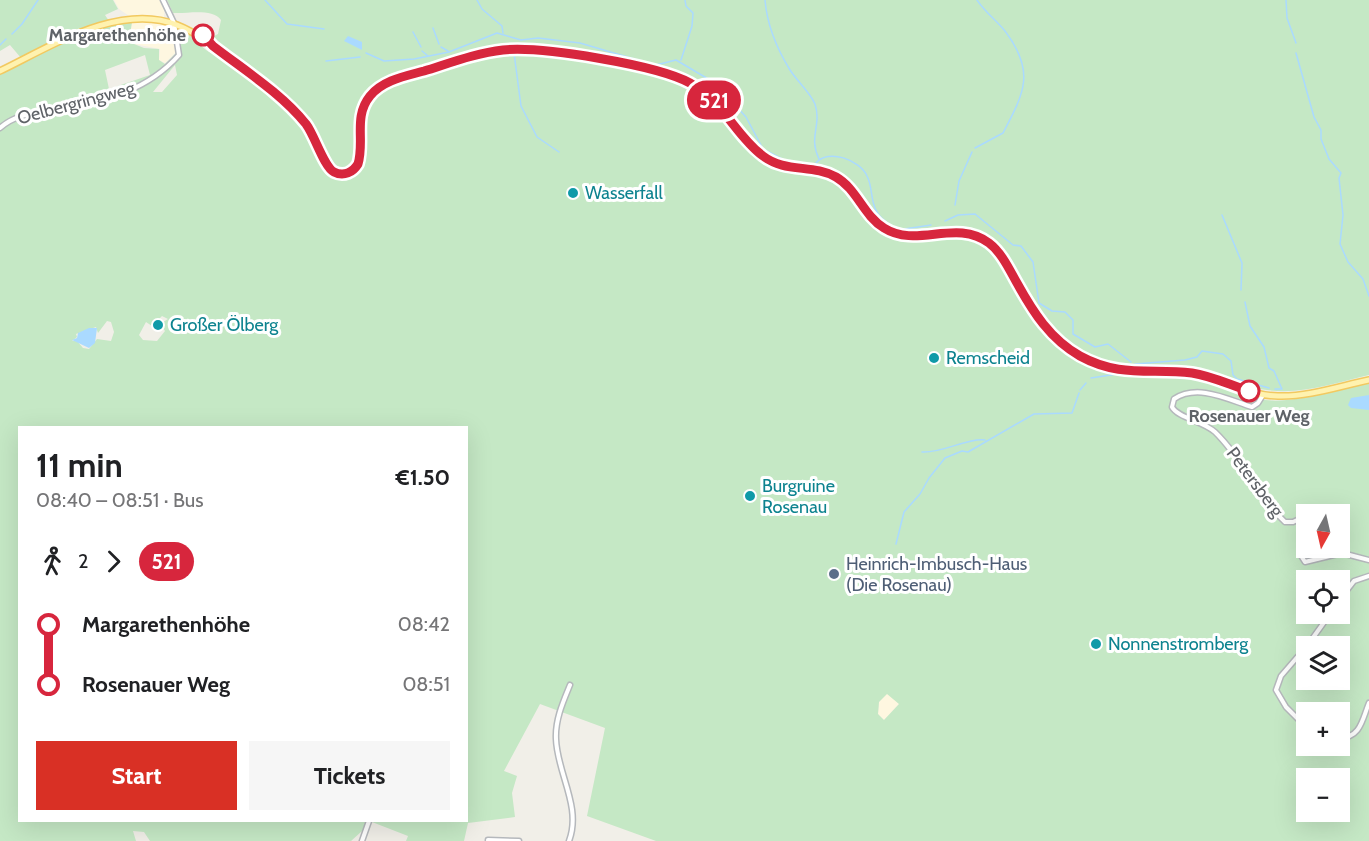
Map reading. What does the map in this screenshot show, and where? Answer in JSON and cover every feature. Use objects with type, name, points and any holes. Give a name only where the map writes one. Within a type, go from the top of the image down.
[{"type":"main road","points":[[0,71],[73,36],[106,25],[147,19],[174,23],[201,38],[244,70],[298,116],[316,139],[328,166],[335,172],[344,174],[356,168],[360,160],[360,123],[366,102],[379,88],[404,76],[475,55],[519,50],[605,61],[672,75],[690,83],[716,102],[768,160],[787,167],[825,172],[842,181],[873,220],[888,231],[911,236],[959,231],[986,241],[1002,257],[1042,323],[1078,355],[1113,369],[1140,373],[1192,373],[1262,397],[1296,395],[1369,380]]},
{"type":"street","points":[[164,0],[174,23]]},
{"type":"street","name":"Oelbergringweg","points":[[0,128],[26,114],[77,106],[154,80],[179,55],[174,23]]},
{"type":"street","name":"Petersberg","points":[[1262,397],[1252,407],[1220,394],[1190,394],[1177,396],[1172,407],[1175,413],[1203,423],[1216,433],[1241,462],[1284,522],[1296,521]]},
{"type":"street","points":[[1350,555],[1369,560]]},
{"type":"street","points":[[1302,558],[1305,562],[1321,558]]},
{"type":"street","points":[[1350,586],[1354,581],[1369,576]]},
{"type":"street","points":[[1296,659],[1281,676],[1276,690],[1286,707],[1296,717]]},
{"type":"street","points":[[569,841],[573,815],[556,739],[559,713],[570,685]]},
{"type":"street","points":[[1350,737],[1357,732],[1369,703]]},
{"type":"street","points":[[362,841],[369,822]]},
{"type":"street","points":[[488,840],[519,841]]},
{"type":"shaded area","points":[[114,0],[162,0],[165,7],[163,25],[172,26],[176,52],[165,63],[159,60],[160,49],[129,43],[132,18],[119,9]]},
{"type":"shaded area","points":[[887,693],[899,704],[884,720],[878,714],[879,702]]},
{"type":"green space","points":[[0,0],[113,0],[118,9],[105,15],[109,21],[21,58],[10,45],[0,51]]},
{"type":"green space","points":[[167,0],[1369,0],[1369,375],[1318,387],[1280,391],[1252,387],[1191,372],[1131,368],[1100,361],[1083,354],[1060,339],[1050,329],[1026,296],[1001,252],[992,242],[978,234],[964,230],[921,233],[894,231],[875,219],[850,185],[837,175],[783,164],[767,156],[750,141],[721,105],[704,90],[687,80],[664,72],[610,58],[554,50],[509,48],[468,55],[392,78],[374,89],[362,104],[359,113],[358,148],[354,166],[339,171],[329,163],[309,125],[210,40],[194,30],[195,28],[214,36],[218,34],[221,20],[217,16],[206,13],[173,13]]},
{"type":"green space","points":[[132,22],[129,42],[144,48],[159,49],[159,60],[165,64],[176,53],[181,52],[180,30],[211,53],[216,50],[285,104],[304,126],[328,169],[341,177],[358,169],[361,161],[365,110],[369,102],[379,92],[396,82],[417,74],[442,66],[492,56],[528,52],[622,65],[646,71],[690,87],[707,98],[754,152],[773,165],[824,174],[840,182],[872,221],[888,234],[902,239],[953,235],[966,236],[980,241],[995,252],[1043,327],[1075,356],[1095,366],[1118,372],[1196,377],[1248,395],[1277,401],[1303,398],[1369,382],[1369,841],[656,841],[587,816],[605,728],[540,704],[504,771],[517,776],[512,793],[515,817],[468,823],[464,841],[406,841],[408,836],[372,822],[351,841],[150,841],[144,832],[133,831],[136,841],[0,841],[0,72],[97,29]],"holes":[[[145,55],[150,75],[109,89],[105,70]],[[175,65],[177,75],[162,92],[153,92]],[[162,316],[168,319],[160,324],[165,331],[157,341],[143,340],[139,335],[146,322],[152,326]],[[107,321],[111,322],[114,332],[111,341],[97,339],[89,349],[83,348],[77,341],[72,341],[77,337],[76,334],[96,327],[98,333]],[[887,694],[899,704],[884,720],[878,714],[879,702]]]},
{"type":"water","points":[[348,36],[362,42],[362,50],[344,41]]},
{"type":"water","points":[[89,328],[97,328],[95,343],[89,348],[72,340],[77,338],[78,333]]},
{"type":"water","points":[[1369,395],[1369,410],[1351,408],[1348,405],[1351,398]]},
{"type":"waterway","points":[[12,34],[22,24],[38,0]]},
{"type":"waterway","points":[[265,0],[287,24],[324,29]]},
{"type":"waterway","points":[[477,0],[482,9],[502,26],[503,33]]},
{"type":"waterway","points":[[681,60],[692,26],[693,13],[686,6],[685,0]]},
{"type":"waterway","points":[[765,0],[770,27],[781,54],[815,104],[817,112],[815,144],[819,159]]},
{"type":"waterway","points":[[975,148],[1003,133],[1017,106],[1024,71],[1015,46],[1005,31],[977,0]]},
{"type":"waterway","points":[[1286,0],[1287,18],[1296,43]]},
{"type":"waterway","points":[[433,28],[439,44]]},
{"type":"waterway","points":[[413,32],[421,47]]},
{"type":"waterway","points":[[366,53],[384,61],[414,59],[449,52],[497,33],[521,40],[538,38],[580,43],[651,64]]},
{"type":"waterway","points":[[0,45],[6,39]]},
{"type":"waterway","points":[[441,47],[448,51]]},
{"type":"waterway","points":[[422,51],[428,56]]},
{"type":"waterway","points":[[514,53],[521,106],[537,137],[559,152]]},
{"type":"waterway","points":[[1296,53],[1314,117],[1321,130],[1321,139],[1329,159],[1341,173],[1339,178],[1343,215],[1340,244],[1348,262],[1363,279],[1369,296]]},
{"type":"waterway","points":[[326,61],[360,57]]},
{"type":"waterway","points":[[656,65],[676,60],[715,83],[746,117],[763,149],[784,160],[810,164]]},
{"type":"waterway","points":[[955,205],[959,181],[972,152]]},
{"type":"waterway","points":[[816,163],[828,156],[836,156],[858,165],[869,180],[873,203],[879,215],[898,230],[931,225]]},
{"type":"waterway","points":[[945,221],[958,215],[975,214],[1013,245],[1021,246],[1033,262],[1039,303],[1052,311],[1065,312],[1073,320],[1073,334],[1095,347],[1108,344],[1131,362]]},
{"type":"waterway","points":[[1222,215],[1242,263],[1241,290]]},
{"type":"waterway","points":[[1245,302],[1250,326],[1264,347],[1269,368],[1274,371],[1282,389],[1275,389]]},
{"type":"waterway","points":[[1135,364],[1185,360],[1197,357],[1202,351],[1223,354],[1231,361],[1233,375],[1237,379],[1269,388]]},
{"type":"waterway","points":[[1091,378],[1117,374]]},
{"type":"waterway","points":[[1080,390],[1086,383]]},
{"type":"waterway","points":[[896,544],[904,512],[920,494],[945,458],[962,451],[968,452],[1034,414],[1072,413],[1079,393]]},
{"type":"waterway","points":[[922,452],[937,451],[971,441],[985,440]]},
{"type":"bus line","name":"521","points":[[203,35],[213,46],[275,94],[298,116],[316,139],[328,166],[339,174],[352,171],[360,160],[361,116],[366,102],[375,90],[393,80],[475,55],[502,50],[537,51],[651,69],[672,75],[690,83],[716,102],[768,160],[787,167],[825,172],[837,177],[847,185],[873,220],[882,228],[899,235],[911,236],[959,231],[973,234],[986,241],[1002,257],[1042,323],[1058,340],[1078,355],[1113,369],[1140,373],[1192,373],[1249,391]]},
{"type":"place","name":"Margarethenhöhe","points":[[203,35]]},
{"type":"place","name":"Wasserfall","points":[[573,193]]},
{"type":"place","name":"Großer Ölberg","points":[[158,325]]},
{"type":"place","name":"Remscheid","points":[[934,358]]},
{"type":"place","name":"Rosenauer Weg","points":[[1249,391]]},
{"type":"place","name":"Burgruine Rosenau","points":[[750,496]]},
{"type":"place","name":"Heinrich-Imbusch-Haus (Die Rosenau)","points":[[834,574]]},
{"type":"place","name":"Nonnenstromberg","points":[[1096,644]]}]
